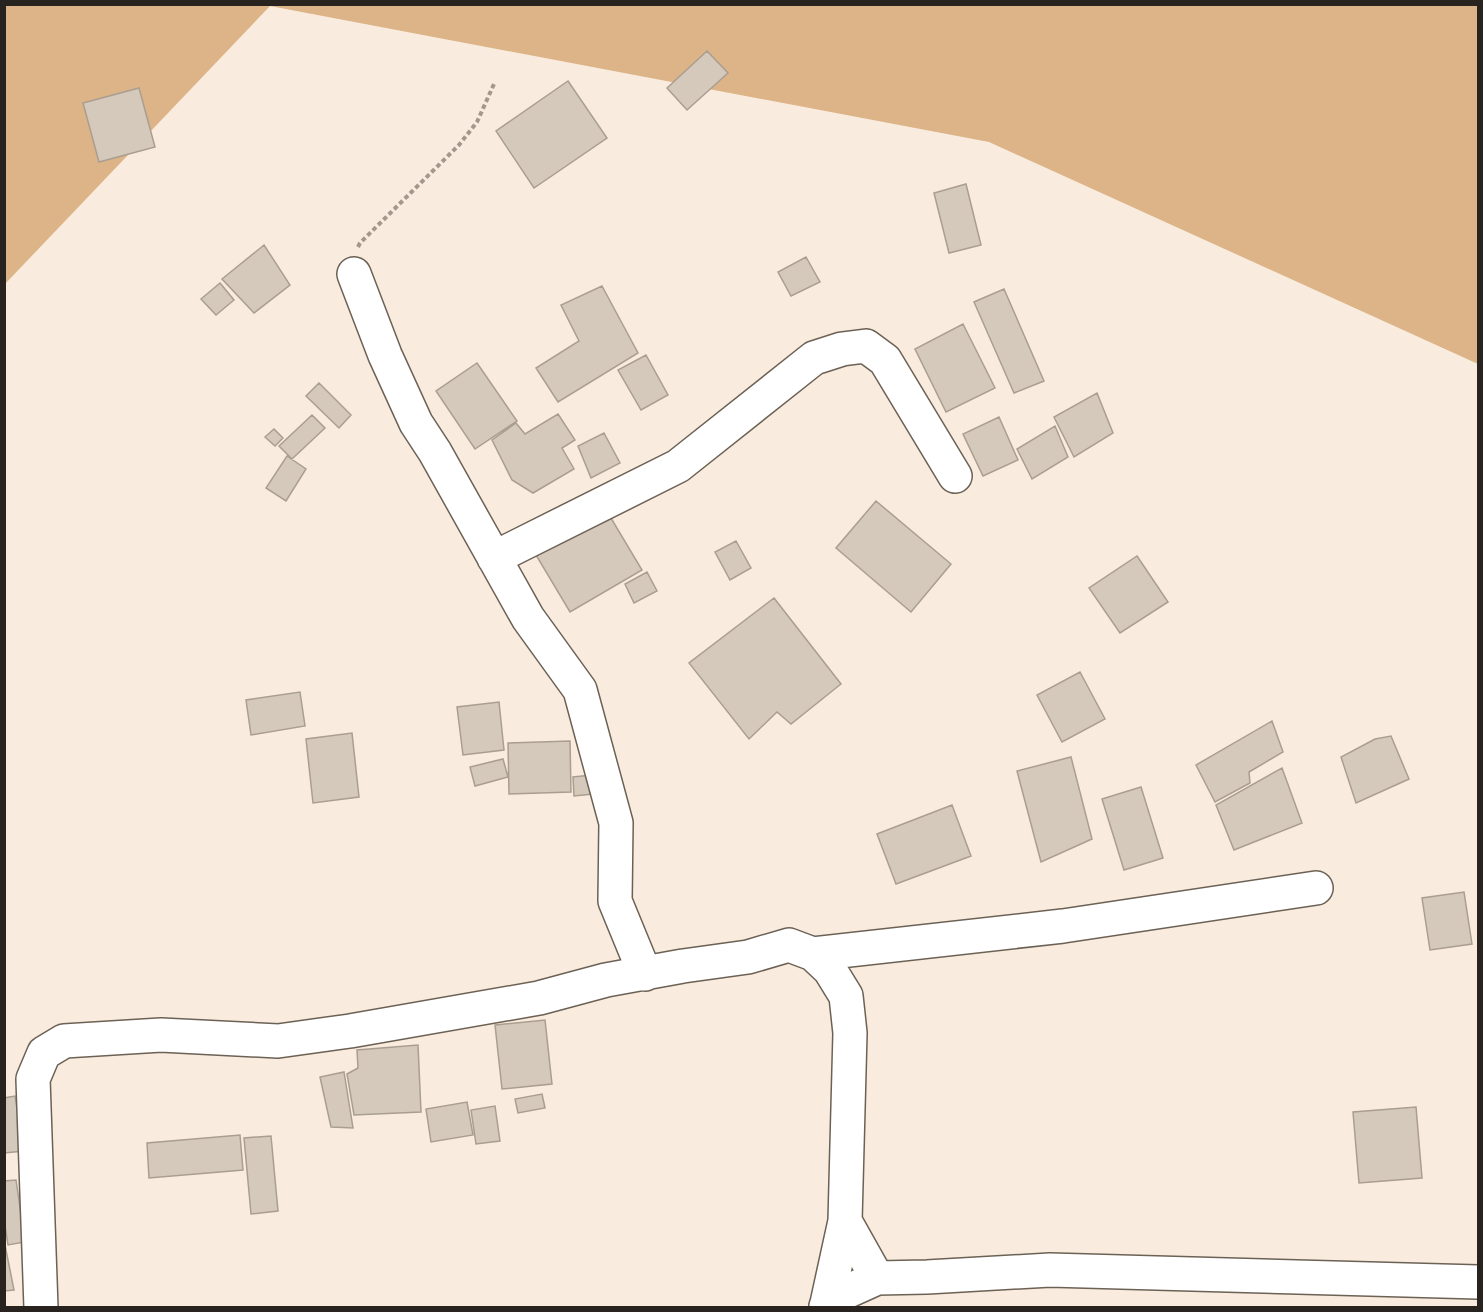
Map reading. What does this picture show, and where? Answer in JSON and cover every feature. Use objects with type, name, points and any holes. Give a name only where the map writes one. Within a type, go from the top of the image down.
[{"type":"street","points":[[354,273],[385,355],[416,423],[435,452],[528,618],[579,690],[616,823],[615,901],[645,974]]},
{"type":"street","points":[[494,558],[678,466],[814,358],[842,349],[866,346],[885,360],[955,476]]},
{"type":"street","points":[[813,954],[1063,926],[1316,888]]},
{"type":"street","points":[[41,1308],[33,1078],[44,1053],[64,1041],[161,1035],[278,1041],[539,998],[606,980],[748,957],[789,945],[813,954],[830,970],[846,996],[850,1033],[845,1221],[826,1307]]},
{"type":"street","points":[[845,1221],[877,1278]]},
{"type":"street","points":[[826,1307],[846,1292],[877,1278],[1050,1270],[1470,1291]]},
{"type":"path","points":[[354,273],[352,259],[360,243],[459,145],[477,122],[494,84]]},
{"type":"shaded area","points":[[5,5],[1478,5],[1478,364],[989,142],[270,6],[5,284]]},
{"type":"building","points":[[707,51],[728,73],[687,110],[667,88]]},
{"type":"building","points":[[568,81],[607,138],[534,188],[496,131]]},
{"type":"building","points":[[139,88],[155,147],[99,162],[83,103]]},
{"type":"building","points":[[966,184],[981,245],[949,253],[934,193]]},
{"type":"building","points":[[264,245],[290,285],[254,313],[222,279]]},
{"type":"building","points":[[806,257],[820,282],[791,296],[778,272]]},
{"type":"building","points":[[220,283],[234,300],[216,315],[201,299]]},
{"type":"building","points":[[602,286],[638,353],[558,402],[536,368],[579,341],[561,305]]},
{"type":"building","points":[[1004,289],[1044,381],[1014,393],[974,302]]},
{"type":"building","points":[[963,324],[995,388],[946,412],[915,349]]},
{"type":"building","points":[[646,355],[668,395],[641,410],[618,370]]},
{"type":"building","points":[[477,363],[517,421],[475,449],[436,391]]},
{"type":"building","points":[[319,383],[351,415],[339,428],[306,396]]},
{"type":"building","points":[[1097,393],[1113,433],[1074,457],[1054,417]]},
{"type":"building","points":[[558,414],[575,440],[562,448],[574,469],[533,493],[512,480],[492,440],[516,423],[525,434]]},
{"type":"building","points":[[312,415],[325,428],[292,459],[279,446]]},
{"type":"building","points":[[999,417],[1018,460],[983,476],[963,434]]},
{"type":"building","points":[[1055,426],[1068,457],[1032,479],[1017,449]]},
{"type":"building","points":[[274,429],[283,438],[275,446],[265,437]]},
{"type":"building","points":[[604,433],[620,463],[591,478],[578,446]]},
{"type":"building","points":[[287,456],[306,469],[286,501],[266,488]]},
{"type":"building","points":[[876,501],[951,564],[911,612],[836,548]]},
{"type":"building","points":[[605,508],[642,570],[570,612],[533,550]]},
{"type":"building","points":[[736,541],[751,568],[730,580],[715,552]]},
{"type":"building","points":[[1137,556],[1168,602],[1120,633],[1089,588]]},
{"type":"building","points":[[647,572],[657,591],[634,603],[625,584]]},
{"type":"building","points":[[774,598],[841,684],[791,724],[777,712],[749,739],[689,663]]},
{"type":"building","points":[[1080,672],[1105,719],[1062,742],[1037,695]]},
{"type":"building","points":[[300,692],[305,726],[251,735],[246,700]]},
{"type":"building","points":[[499,702],[504,750],[463,755],[457,707]]},
{"type":"building","points":[[1272,721],[1283,752],[1249,772],[1250,783],[1215,802],[1196,765]]},
{"type":"building","points":[[352,733],[359,797],[313,803],[306,739]]},
{"type":"building","points":[[1391,736],[1409,779],[1356,803],[1341,757],[1375,739]]},
{"type":"building","points":[[570,741],[571,792],[509,794],[508,743]]},
{"type":"building","points":[[1071,757],[1092,839],[1041,862],[1017,771]]},
{"type":"building","points":[[503,759],[508,777],[475,786],[470,767]]},
{"type":"building","points":[[1282,768],[1302,823],[1234,850],[1216,805]]},
{"type":"building","points":[[592,775],[593,794],[574,796],[573,777]]},
{"type":"building","points":[[1141,787],[1163,858],[1124,870],[1102,799]]},
{"type":"building","points":[[952,805],[971,856],[896,884],[877,834]]},
{"type":"building","points":[[1464,892],[1472,944],[1430,950],[1422,898]]},
{"type":"building","points":[[545,1020],[552,1084],[502,1089],[495,1025]]},
{"type":"building","points":[[418,1045],[421,1112],[354,1115],[347,1074],[358,1068],[357,1050]]},
{"type":"building","points":[[344,1072],[353,1128],[331,1127],[320,1077]]},
{"type":"building","points":[[542,1094],[545,1108],[518,1113],[515,1099]]},
{"type":"building","points":[[15,1096],[24,1151],[4,1153],[4,1098]]},
{"type":"building","points":[[467,1102],[473,1135],[431,1142],[426,1109]]},
{"type":"building","points":[[495,1106],[500,1141],[476,1144],[471,1110]]},
{"type":"building","points":[[1416,1107],[1422,1178],[1359,1183],[1353,1112]]},
{"type":"building","points":[[240,1135],[243,1170],[149,1178],[147,1143]]},
{"type":"building","points":[[271,1136],[278,1211],[251,1214],[244,1138]]},
{"type":"building","points":[[16,1180],[25,1242],[8,1245],[4,1219],[4,1181]]},
{"type":"building","points":[[4,1240],[14,1290],[4,1291]]}]
